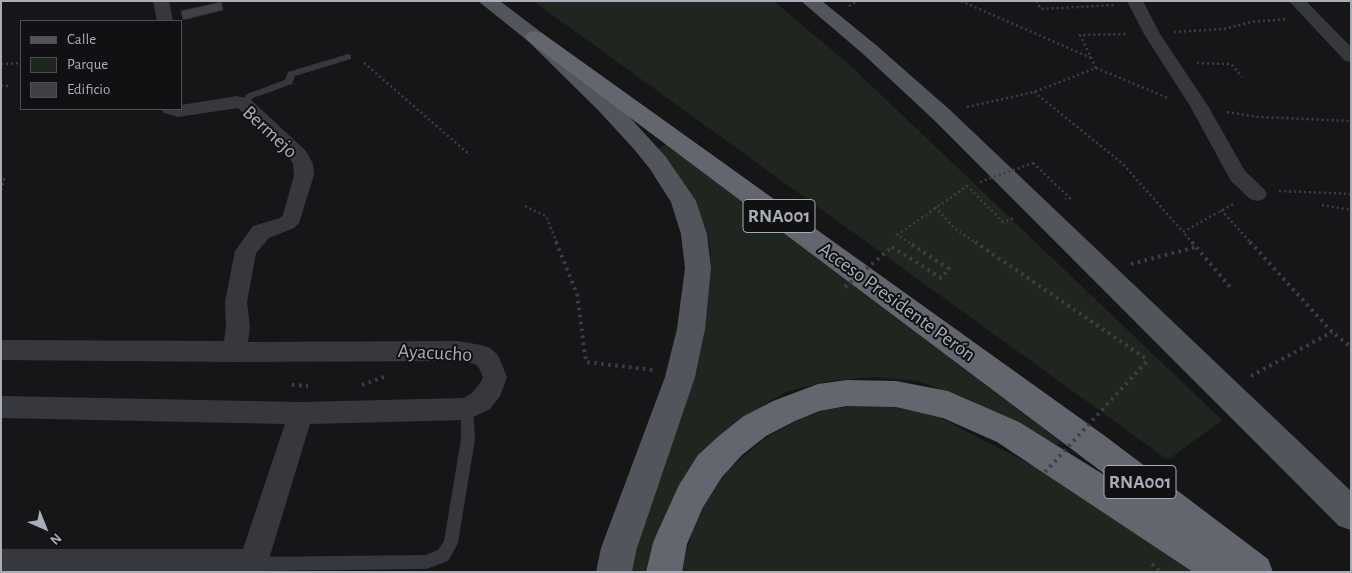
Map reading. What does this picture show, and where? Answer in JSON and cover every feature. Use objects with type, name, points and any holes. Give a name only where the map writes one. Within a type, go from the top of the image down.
[{"type":"highway","name":"Acceso Presidente Perón","points":[[535,37],[1094,446],[1255,572]]},
{"type":"highway","points":[[664,572],[670,544],[691,496],[710,466],[755,426],[784,411],[818,398],[847,393],[896,394],[948,405],[1008,432],[1225,572]]},
{"type":"main road","points":[[487,1],[535,37],[606,105],[641,142],[658,163],[683,201],[694,234],[698,268],[691,329],[681,374],[663,429],[625,531],[614,572]]},
{"type":"main road","points":[[810,1],[882,60],[942,115],[1351,514]]},
{"type":"street","points":[[161,1],[165,20]]},
{"type":"street","points":[[1297,1],[1351,58]]},
{"type":"street","points":[[1136,3],[1152,34],[1199,106],[1238,176],[1257,194]]},
{"type":"street","name":"Bermejo","points":[[174,110],[237,102],[244,103],[299,156],[303,164],[304,175],[292,218],[287,223],[261,232],[246,251],[236,302],[238,327],[235,352]]},
{"type":"street","name":"Ayacucho","points":[[1,350],[458,351],[481,355],[489,362],[495,377],[491,388],[481,401],[467,409]]},
{"type":"street","points":[[1,407],[300,413],[467,409]]},
{"type":"street","points":[[1,564],[252,568],[300,413]]},
{"type":"lane","points":[[244,103],[250,96],[289,82],[291,74],[348,57]]},
{"type":"lane","points":[[252,568],[426,562],[443,556],[451,544],[468,439],[467,409]]},
{"type":"path","points":[[961,1],[1092,58]]},
{"type":"path","points":[[1036,1],[1041,9],[1136,3]]},
{"type":"path","points":[[1314,18],[1251,22],[1224,29],[1080,36],[1096,68],[1155,94],[1199,106],[1259,117],[1351,121]]},
{"type":"path","points":[[348,57],[356,57],[470,155]]},
{"type":"path","points":[[1169,61],[1231,64],[1242,77]]},
{"type":"path","points":[[1,64],[20,63]]},
{"type":"path","points":[[942,115],[977,104],[1034,92],[1096,68]]},
{"type":"path","points":[[1,86],[8,86]]},
{"type":"path","points":[[1034,92],[1123,164],[1230,287]]},
{"type":"path","points":[[980,182],[1033,164],[1070,198]]},
{"type":"path","points":[[1,190],[5,176]]},
{"type":"path","points":[[845,287],[892,247],[941,278],[949,269],[896,235],[967,186],[1003,222],[1014,218]]},
{"type":"path","points":[[1183,232],[1221,210],[1257,194],[1276,191],[1351,194]]},
{"type":"path","points":[[1322,204],[1351,210]]},
{"type":"path","points":[[525,206],[546,216],[577,294],[586,362],[681,374]]},
{"type":"path","points":[[935,207],[954,228],[1148,360],[1045,472]]},
{"type":"path","points":[[1221,210],[1332,332],[1351,347]]},
{"type":"path","points":[[1102,271],[1196,247]]},
{"type":"path","points":[[1225,391],[1332,332]]},
{"type":"path","points":[[360,386],[387,376]]},
{"type":"path","points":[[284,386],[312,386]]},
{"type":"green space","points":[[533,1],[774,1],[853,68],[1222,420],[1168,460]]},
{"type":"green space","points":[[668,143],[1060,441],[1058,445],[966,398],[917,381],[875,377],[830,381],[785,392],[745,416],[653,572],[632,572],[645,514],[701,345],[710,275],[711,251],[706,229],[692,197],[669,161],[658,149]]},
{"type":"green space","points":[[875,402],[939,417],[1062,481],[1202,572],[680,572],[699,510],[729,469],[765,438],[813,412]]},
{"type":"building","points":[[221,2],[223,10],[183,20],[181,11]]}]
